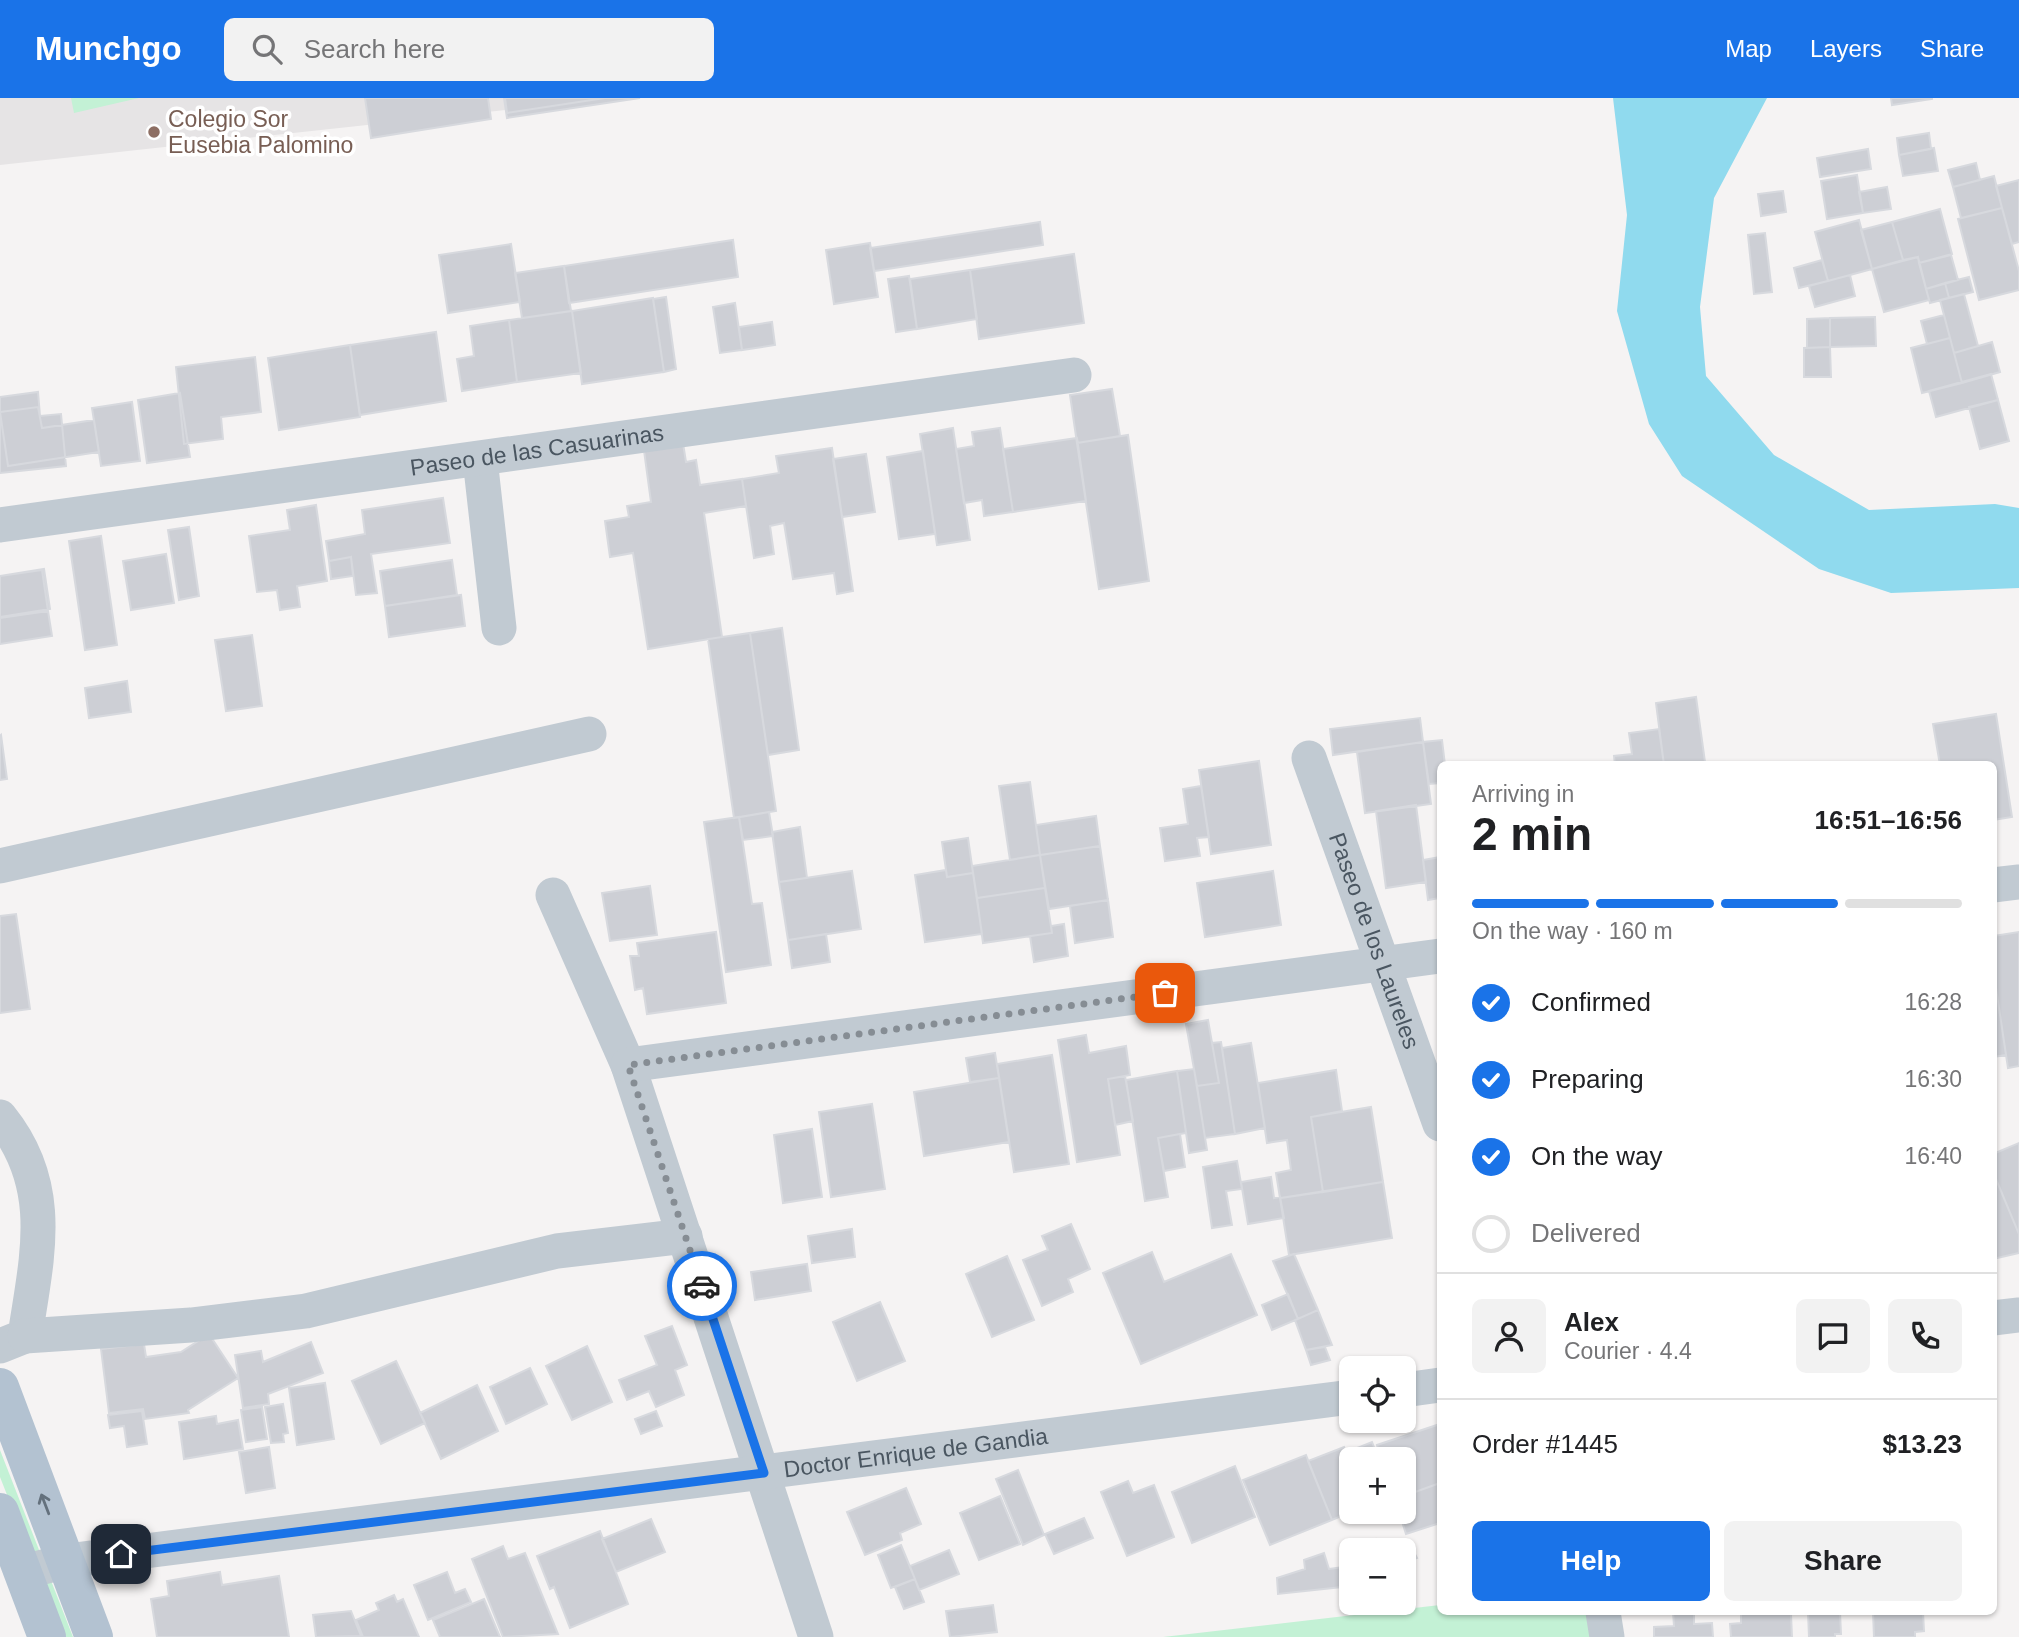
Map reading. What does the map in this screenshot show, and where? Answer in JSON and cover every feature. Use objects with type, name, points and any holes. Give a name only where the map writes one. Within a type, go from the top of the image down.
[{"type":"main road","points":[[0,1387],[94,1637]]},
{"type":"main road","points":[[0,1512],[47,1637]]},
{"type":"street","name":"Paseo de las Casuarinas","points":[[0,525],[1074,375]]},
{"type":"street","points":[[480,460],[499,628]]},
{"type":"street","points":[[0,866],[589,734]]},
{"type":"street","name":"Paseo de los Laureles","points":[[1309,758],[1380,964],[1437,1116]]},
{"type":"street","points":[[1997,885],[2019,882]]},
{"type":"street","points":[[553,895],[628,1065],[816,1637]]},
{"type":"street","points":[[628,1065],[1437,956]]},
{"type":"street","points":[[0,1117],[18,1139],[31,1168],[38,1198],[39,1239],[12,1341],[191,1325],[306,1311],[557,1251],[685,1236]]},
{"type":"street","points":[[1997,1318],[2019,1315]]},
{"type":"street","points":[[1416,1388],[1437,1385]]},
{"type":"street","name":"Doctor Enrique de Gandia","points":[[23,1572],[67,1561],[1339,1399]]},
{"type":"street","points":[[1603,1615],[1607,1637]]},
{"type":"shaded area","name":"Colegio Sor Eusebia Palomino","points":[[0,98],[615,98],[0,165]]},
{"type":"green space","points":[[71,98],[139,98],[74,113]]},
{"type":"green space","points":[[0,1450],[73,1637],[63,1637],[0,1477]]},
{"type":"green space","points":[[1437,1605],[1437,1615],[1603,1615],[1610,1637],[1163,1637],[1353,1615],[1416,1615],[1416,1608]]},
{"type":"water","points":[[1613,98],[1767,98],[1714,198],[1700,307],[1706,376],[1774,455],[1869,510],[1995,504],[2019,508],[2019,588],[1891,593],[1819,569],[1682,476],[1649,424],[1617,311],[1627,215]]},
{"type":"building","points":[[365,98],[488,98],[491,119],[371,138]]},
{"type":"building","points":[[504,98],[640,98],[507,118]]},
{"type":"building","points":[[505,98],[605,98],[507,113]]},
{"type":"building","points":[[1891,98],[1932,98],[1932,99],[1892,105]]},
{"type":"building","points":[[1929,133],[1931,149],[1899,155],[1897,138]]},
{"type":"building","points":[[1934,148],[1938,171],[1903,176],[1899,155]]},
{"type":"building","points":[[1868,149],[1871,169],[1820,177],[1817,158]]},
{"type":"building","points":[[1976,163],[1980,180],[1953,187],[1948,170]]},
{"type":"building","points":[[1857,175],[1863,213],[1827,219],[1821,181]]},
{"type":"building","points":[[1994,176],[2002,208],[1961,218],[1953,187]]},
{"type":"building","points":[[2019,180],[2019,242],[2012,244],[1996,186]]},
{"type":"building","points":[[1887,187],[1891,209],[1863,213],[1859,192]]},
{"type":"building","points":[[1783,191],[1786,212],[1761,216],[1758,194]]},
{"type":"building","points":[[2002,208],[2019,271],[2019,290],[1979,300],[1958,219]]},
{"type":"building","points":[[1940,209],[1952,254],[1919,263],[1918,257],[1903,260],[1892,222]]},
{"type":"building","points":[[1859,220],[1872,269],[1828,281],[1815,232]]},
{"type":"building","points":[[1040,222],[1043,245],[874,271],[870,248]]},
{"type":"building","points":[[1892,222],[1903,260],[1872,269],[1861,230]]},
{"type":"building","points":[[1765,233],[1772,292],[1754,294],[1748,235]]},
{"type":"building","points":[[733,240],[738,277],[569,303],[564,266]]},
{"type":"building","points":[[870,243],[878,297],[834,304],[826,250]]},
{"type":"building","points":[[511,244],[520,302],[448,313],[439,255]]},
{"type":"building","points":[[1074,254],[1084,323],[979,339],[970,270]]},
{"type":"building","points":[[1951,255],[1958,280],[1926,289],[1919,263]]},
{"type":"building","points":[[1918,257],[1929,300],[1884,312],[1872,269]]},
{"type":"building","points":[[1822,260],[1828,281],[1799,288],[1794,268]]},
{"type":"building","points":[[564,266],[571,311],[522,318],[515,273]]},
{"type":"building","points":[[970,270],[977,319],[917,329],[910,279]]},
{"type":"building","points":[[1850,275],[1855,296],[1815,307],[1809,286]]},
{"type":"building","points":[[909,276],[917,329],[896,332],[888,279]]},
{"type":"building","points":[[1969,277],[1973,292],[1949,298],[1945,283]]},
{"type":"building","points":[[1945,283],[1949,298],[1930,303],[1926,289]]},
{"type":"building","points":[[1964,294],[1978,346],[1954,353],[1940,300]]},
{"type":"building","points":[[666,297],[676,369],[664,372],[653,299]]},
{"type":"building","points":[[653,298],[664,372],[582,384],[572,311]]},
{"type":"building","points":[[735,303],[742,350],[720,353],[713,307]]},
{"type":"building","points":[[572,311],[581,373],[517,382],[509,320]]},
{"type":"building","points":[[1944,315],[1950,338],[1927,344],[1921,321]]},
{"type":"building","points":[[1875,317],[1876,346],[1830,347],[1830,318]]},
{"type":"building","points":[[1830,318],[1830,347],[1807,348],[1807,319]]},
{"type":"building","points":[[509,320],[517,382],[462,391],[457,359],[474,356],[470,326]]},
{"type":"building","points":[[772,322],[775,345],[742,350],[739,327]]},
{"type":"building","points":[[436,332],[446,401],[360,415],[350,345]]},
{"type":"building","points":[[1950,338],[1962,383],[1922,393],[1911,348]]},
{"type":"building","points":[[1992,342],[2000,372],[1962,383],[1954,353]]},
{"type":"building","points":[[350,345],[360,417],[279,430],[268,358]]},
{"type":"building","points":[[1830,347],[1831,377],[1804,377],[1804,348]]},
{"type":"building","points":[[255,357],[261,412],[221,417],[223,439],[184,444],[176,367]]},
{"type":"building","points":[[1991,374],[1998,400],[1936,417],[1929,391]]},
{"type":"building","points":[[1112,389],[1120,436],[1077,443],[1070,395]]},
{"type":"building","points":[[38,392],[40,416],[61,414],[66,466],[0,473],[0,397]]},
{"type":"building","points":[[180,393],[190,457],[147,463],[138,400]]},
{"type":"building","points":[[1998,400],[2009,441],[1980,449],[1969,407]]},
{"type":"building","points":[[132,402],[140,461],[101,466],[92,408]]},
{"type":"building","points":[[38,407],[42,428],[94,420],[99,452],[8,466],[0,412]]},
{"type":"building","points":[[953,428],[970,540],[937,545],[920,434]]},
{"type":"building","points":[[1000,428],[1013,512],[984,516],[982,500],[964,503],[956,449],[974,446],[972,432]]},
{"type":"building","points":[[1128,435],[1149,581],[1099,589],[1077,443]]},
{"type":"building","points":[[682,437],[686,462],[696,460],[700,485],[742,479],[746,506],[704,513],[722,637],[648,649],[633,553],[610,557],[605,521],[629,517],[627,506],[651,502],[643,443]]},
{"type":"building","points":[[1077,438],[1086,501],[1013,512],[1003,449]]},
{"type":"building","points":[[832,448],[853,591],[837,594],[834,573],[793,579],[784,523],[770,526],[774,554],[754,558],[742,479],[779,473],[776,456]]},
{"type":"building","points":[[923,451],[935,534],[899,539],[887,457]]},
{"type":"building","points":[[866,454],[875,512],[842,517],[833,459]]},
{"type":"building","points":[[443,498],[450,543],[371,554],[377,593],[356,595],[351,557],[329,561],[326,541],[365,534],[362,510]]},
{"type":"building","points":[[316,505],[327,581],[297,586],[300,607],[280,610],[277,590],[257,592],[249,536],[290,530],[287,510]]},
{"type":"building","points":[[189,527],[199,596],[179,600],[168,530]]},
{"type":"building","points":[[101,536],[117,645],[85,650],[69,541]]},
{"type":"building","points":[[166,554],[174,603],[131,610],[123,561]]},
{"type":"building","points":[[351,557],[353,576],[331,579],[329,561]]},
{"type":"building","points":[[452,560],[457,595],[385,606],[380,571]]},
{"type":"building","points":[[44,569],[50,609],[0,617],[0,576]]},
{"type":"building","points":[[42,570],[48,611],[0,618],[0,576]]},
{"type":"building","points":[[461,595],[465,626],[389,637],[385,606]]},
{"type":"building","points":[[48,611],[52,636],[0,644],[0,618]]},
{"type":"building","points":[[782,628],[799,750],[768,755],[750,633]]},
{"type":"building","points":[[750,633],[776,811],[734,818],[708,639]]},
{"type":"building","points":[[252,635],[262,706],[226,711],[215,640]]},
{"type":"building","points":[[127,681],[131,712],[89,718],[85,688]]},
{"type":"building","points":[[1696,697],[1705,761],[1663,761],[1656,703]]},
{"type":"building","points":[[1996,714],[2012,817],[1997,819],[1997,761],[1939,761],[1933,724]]},
{"type":"building","points":[[1420,718],[1423,742],[1333,755],[1330,729]]},
{"type":"building","points":[[1659,729],[1663,761],[1615,761],[1614,756],[1632,754],[1629,733]]},
{"type":"building","points":[[0,736],[7,779],[0,780]]},
{"type":"building","points":[[1442,740],[1445,761],[1437,761],[1437,783],[1429,784],[1423,742]]},
{"type":"building","points":[[1423,742],[1431,804],[1365,813],[1357,752]]},
{"type":"building","points":[[1259,761],[1271,845],[1211,854],[1199,770]]},
{"type":"building","points":[[1030,782],[1040,855],[1010,860],[999,786]]},
{"type":"building","points":[[1201,786],[1209,837],[1197,838],[1200,856],[1165,861],[1160,828],[1188,824],[1183,789]]},
{"type":"building","points":[[1416,805],[1426,882],[1386,888],[1376,811]]},
{"type":"building","points":[[769,812],[773,836],[743,840],[739,817]]},
{"type":"building","points":[[1096,816],[1100,846],[1040,855],[1036,825]]},
{"type":"building","points":[[739,817],[752,904],[762,903],[771,965],[726,972],[704,822]]},
{"type":"building","points":[[800,827],[807,878],[779,882],[772,832]]},
{"type":"building","points":[[968,838],[973,873],[947,877],[942,842]]},
{"type":"building","points":[[1100,846],[1108,900],[1049,909],[1040,855]]},
{"type":"building","points":[[1040,855],[1045,888],[977,898],[972,866]]},
{"type":"building","points":[[1437,858],[1437,898],[1428,900],[1423,860]]},
{"type":"building","points":[[946,870],[947,877],[973,873],[982,934],[925,942],[915,875]]},
{"type":"building","points":[[852,871],[861,929],[788,940],[779,882]]},
{"type":"building","points":[[1273,871],[1281,925],[1205,937],[1197,883]]},
{"type":"building","points":[[650,886],[657,935],[610,941],[602,893]]},
{"type":"building","points":[[1045,888],[1052,933],[983,943],[977,898]]},
{"type":"building","points":[[1108,900],[1113,937],[1075,943],[1070,906]]},
{"type":"building","points":[[16,914],[30,1009],[0,1013],[0,916]]},
{"type":"building","points":[[1064,924],[1068,956],[1034,962],[1030,936],[1052,933],[1051,926]]},
{"type":"building","points":[[716,932],[726,1003],[647,1014],[643,988],[635,990],[630,956],[639,956],[637,943]]},
{"type":"building","points":[[2019,932],[2019,1066],[2008,1068],[1997,995],[1997,935]]},
{"type":"building","points":[[826,934],[830,962],[792,968],[788,940]]},
{"type":"building","points":[[1997,995],[2006,1055],[1997,1056]]},
{"type":"building","points":[[1208,1020],[1219,1083],[1197,1086],[1186,1024]]},
{"type":"building","points":[[1086,1035],[1089,1053],[1126,1046],[1130,1075],[1108,1079],[1120,1155],[1077,1162],[1058,1040]]},
{"type":"building","points":[[1221,1042],[1235,1134],[1205,1138],[1197,1086],[1219,1083],[1212,1043]]},
{"type":"building","points":[[1251,1043],[1265,1128],[1235,1134],[1222,1048]]},
{"type":"building","points":[[995,1053],[999,1078],[970,1082],[966,1058]]},
{"type":"building","points":[[1052,1055],[1069,1164],[1014,1172],[997,1064]]},
{"type":"building","points":[[1194,1069],[1207,1150],[1189,1153],[1177,1071]]},
{"type":"building","points":[[1336,1070],[1342,1111],[1311,1117],[1323,1192],[1280,1198],[1276,1173],[1291,1170],[1287,1140],[1267,1143],[1258,1083]]},
{"type":"building","points":[[1177,1071],[1186,1133],[1158,1138],[1168,1197],[1145,1201],[1126,1080]]},
{"type":"building","points":[[1125,1076],[1133,1121],[1115,1125],[1108,1079]]},
{"type":"building","points":[[999,1078],[1009,1142],[924,1156],[914,1092]]},
{"type":"building","points":[[872,1104],[885,1189],[831,1197],[819,1112]]},
{"type":"building","points":[[1371,1107],[1383,1182],[1323,1192],[1311,1117]]},
{"type":"building","points":[[812,1129],[822,1197],[783,1203],[774,1135]]},
{"type":"building","points":[[1180,1134],[1185,1167],[1164,1171],[1158,1138]]},
{"type":"building","points":[[2019,1143],[2019,1234],[1997,1182],[1997,1152]]},
{"type":"building","points":[[1237,1161],[1242,1189],[1226,1191],[1232,1225],[1212,1228],[1203,1167]]},
{"type":"building","points":[[1271,1177],[1274,1198],[1280,1197],[1284,1218],[1248,1224],[1241,1182]]},
{"type":"building","points":[[1383,1182],[1392,1238],[1289,1255],[1280,1198]]},
{"type":"building","points":[[1997,1182],[2019,1234],[2019,1253],[1997,1258]]},
{"type":"building","points":[[1071,1224],[1090,1269],[1068,1279],[1073,1292],[1042,1306],[1023,1260],[1048,1250],[1042,1236]]},
{"type":"building","points":[[852,1229],[855,1257],[812,1263],[808,1236]]},
{"type":"building","points":[[1152,1252],[1164,1282],[1231,1254],[1257,1315],[1141,1364],[1103,1273]]},
{"type":"building","points":[[1294,1254],[1318,1310],[1298,1319],[1273,1261]]},
{"type":"building","points":[[1007,1256],[1034,1320],[992,1337],[966,1274]]},
{"type":"building","points":[[807,1264],[811,1291],[755,1300],[751,1272]]},
{"type":"building","points":[[1288,1294],[1298,1319],[1272,1330],[1262,1305]]},
{"type":"building","points":[[880,1302],[905,1361],[857,1381],[833,1322]]},
{"type":"building","points":[[1318,1310],[1332,1345],[1306,1350],[1295,1320]]},
{"type":"building","points":[[672,1326],[687,1365],[675,1370],[684,1395],[656,1407],[649,1391],[627,1400],[619,1380],[657,1365],[645,1336]]},
{"type":"building","points":[[209,1334],[238,1378],[188,1410],[189,1413],[145,1419],[143,1409],[109,1413],[101,1349],[144,1344],[146,1357],[181,1352]]},
{"type":"building","points":[[311,1342],[323,1373],[268,1394],[269,1404],[243,1408],[235,1355],[261,1351],[263,1362]]},
{"type":"building","points":[[587,1346],[612,1402],[572,1420],[546,1366]]},
{"type":"building","points":[[1325,1347],[1330,1360],[1311,1365],[1306,1350]]},
{"type":"building","points":[[396,1361],[425,1423],[381,1444],[352,1381]]},
{"type":"building","points":[[530,1368],[547,1404],[506,1424],[490,1387]]},
{"type":"building","points":[[325,1383],[334,1439],[297,1445],[289,1388]]},
{"type":"building","points":[[477,1385],[498,1431],[441,1459],[420,1413]]},
{"type":"building","points":[[283,1404],[288,1433],[283,1434],[284,1442],[271,1443],[265,1407]]},
{"type":"building","points":[[262,1407],[267,1439],[246,1442],[241,1410]]},
{"type":"building","points":[[142,1411],[147,1444],[127,1447],[124,1426],[110,1428],[108,1415]]},
{"type":"building","points":[[656,1411],[662,1426],[641,1434],[635,1419]]},
{"type":"building","points":[[216,1416],[217,1424],[238,1420],[243,1449],[184,1459],[179,1422]]},
{"type":"building","points":[[1437,1425],[1437,1484],[1416,1492],[1416,1447],[1378,1447]]},
{"type":"building","points":[[1372,1442],[1374,1447],[1360,1447]]},
{"type":"building","points":[[269,1447],[275,1488],[246,1493],[239,1452]]},
{"type":"building","points":[[1339,1449],[1339,1517],[1332,1520],[1308,1461]]},
{"type":"building","points":[[1306,1455],[1332,1520],[1270,1545],[1243,1480]]},
{"type":"building","points":[[1235,1466],[1255,1517],[1192,1543],[1172,1492]]},
{"type":"building","points":[[1018,1470],[1044,1535],[1023,1545],[996,1479]]},
{"type":"building","points":[[1128,1481],[1133,1493],[1154,1485],[1174,1537],[1127,1556],[1101,1492]]},
{"type":"building","points":[[1437,1484],[1437,1524],[1406,1534],[1403,1524],[1416,1524],[1416,1492]]},
{"type":"building","points":[[906,1488],[921,1524],[900,1533],[902,1540],[865,1555],[847,1512]]},
{"type":"building","points":[[1000,1496],[1020,1544],[979,1560],[960,1513]]},
{"type":"building","points":[[1084,1518],[1093,1538],[1054,1554],[1045,1534]]},
{"type":"building","points":[[651,1519],[665,1552],[616,1572],[602,1539]]},
{"type":"building","points":[[600,1531],[628,1604],[570,1628],[554,1587],[550,1589],[537,1556]]},
{"type":"building","points":[[901,1545],[915,1579],[891,1588],[878,1555]]},
{"type":"building","points":[[503,1546],[508,1559],[525,1553],[558,1634],[503,1637],[472,1559]]},
{"type":"building","points":[[949,1550],[959,1574],[919,1590],[910,1566]]},
{"type":"building","points":[[1324,1553],[1329,1569],[1339,1568],[1339,1587],[1278,1594],[1277,1578],[1305,1569],[1304,1560]]},
{"type":"building","points":[[220,1572],[222,1585],[279,1576],[289,1637],[157,1637],[151,1599],[169,1596],[167,1581]]},
{"type":"building","points":[[447,1572],[455,1593],[465,1589],[471,1602],[428,1620],[414,1585]]},
{"type":"building","points":[[915,1579],[924,1602],[904,1609],[895,1587]]},
{"type":"building","points":[[394,1595],[397,1602],[403,1599],[419,1637],[363,1637],[356,1620],[379,1610],[376,1603]]},
{"type":"building","points":[[484,1599],[500,1637],[440,1637],[433,1620]]},
{"type":"building","points":[[993,1605],[997,1632],[950,1637],[946,1611]]},
{"type":"building","points":[[351,1611],[361,1636],[316,1637],[313,1615]]},
{"type":"building","points":[[1673,1615],[1694,1615],[1694,1624],[1712,1623],[1713,1637],[1654,1637],[1654,1627],[1674,1626]]},
{"type":"building","points":[[1741,1615],[1791,1615],[1792,1637],[1731,1637],[1730,1624],[1741,1623]]},
{"type":"building","points":[[1808,1615],[1840,1615],[1841,1634],[1835,1634],[1835,1637],[1809,1637]]},
{"type":"building","points":[[1873,1615],[1923,1615],[1924,1631],[1915,1632],[1915,1637],[1874,1637]]},
{"type":"way so far","points":[[702,1286],[628,1065],[1165,993]]},
{"type":"place","name":"Colegio Sor Eusebia Palomino","points":[[154,132]]},
{"type":"route","points":[[121,1554],[764,1473],[702,1286]]}]
